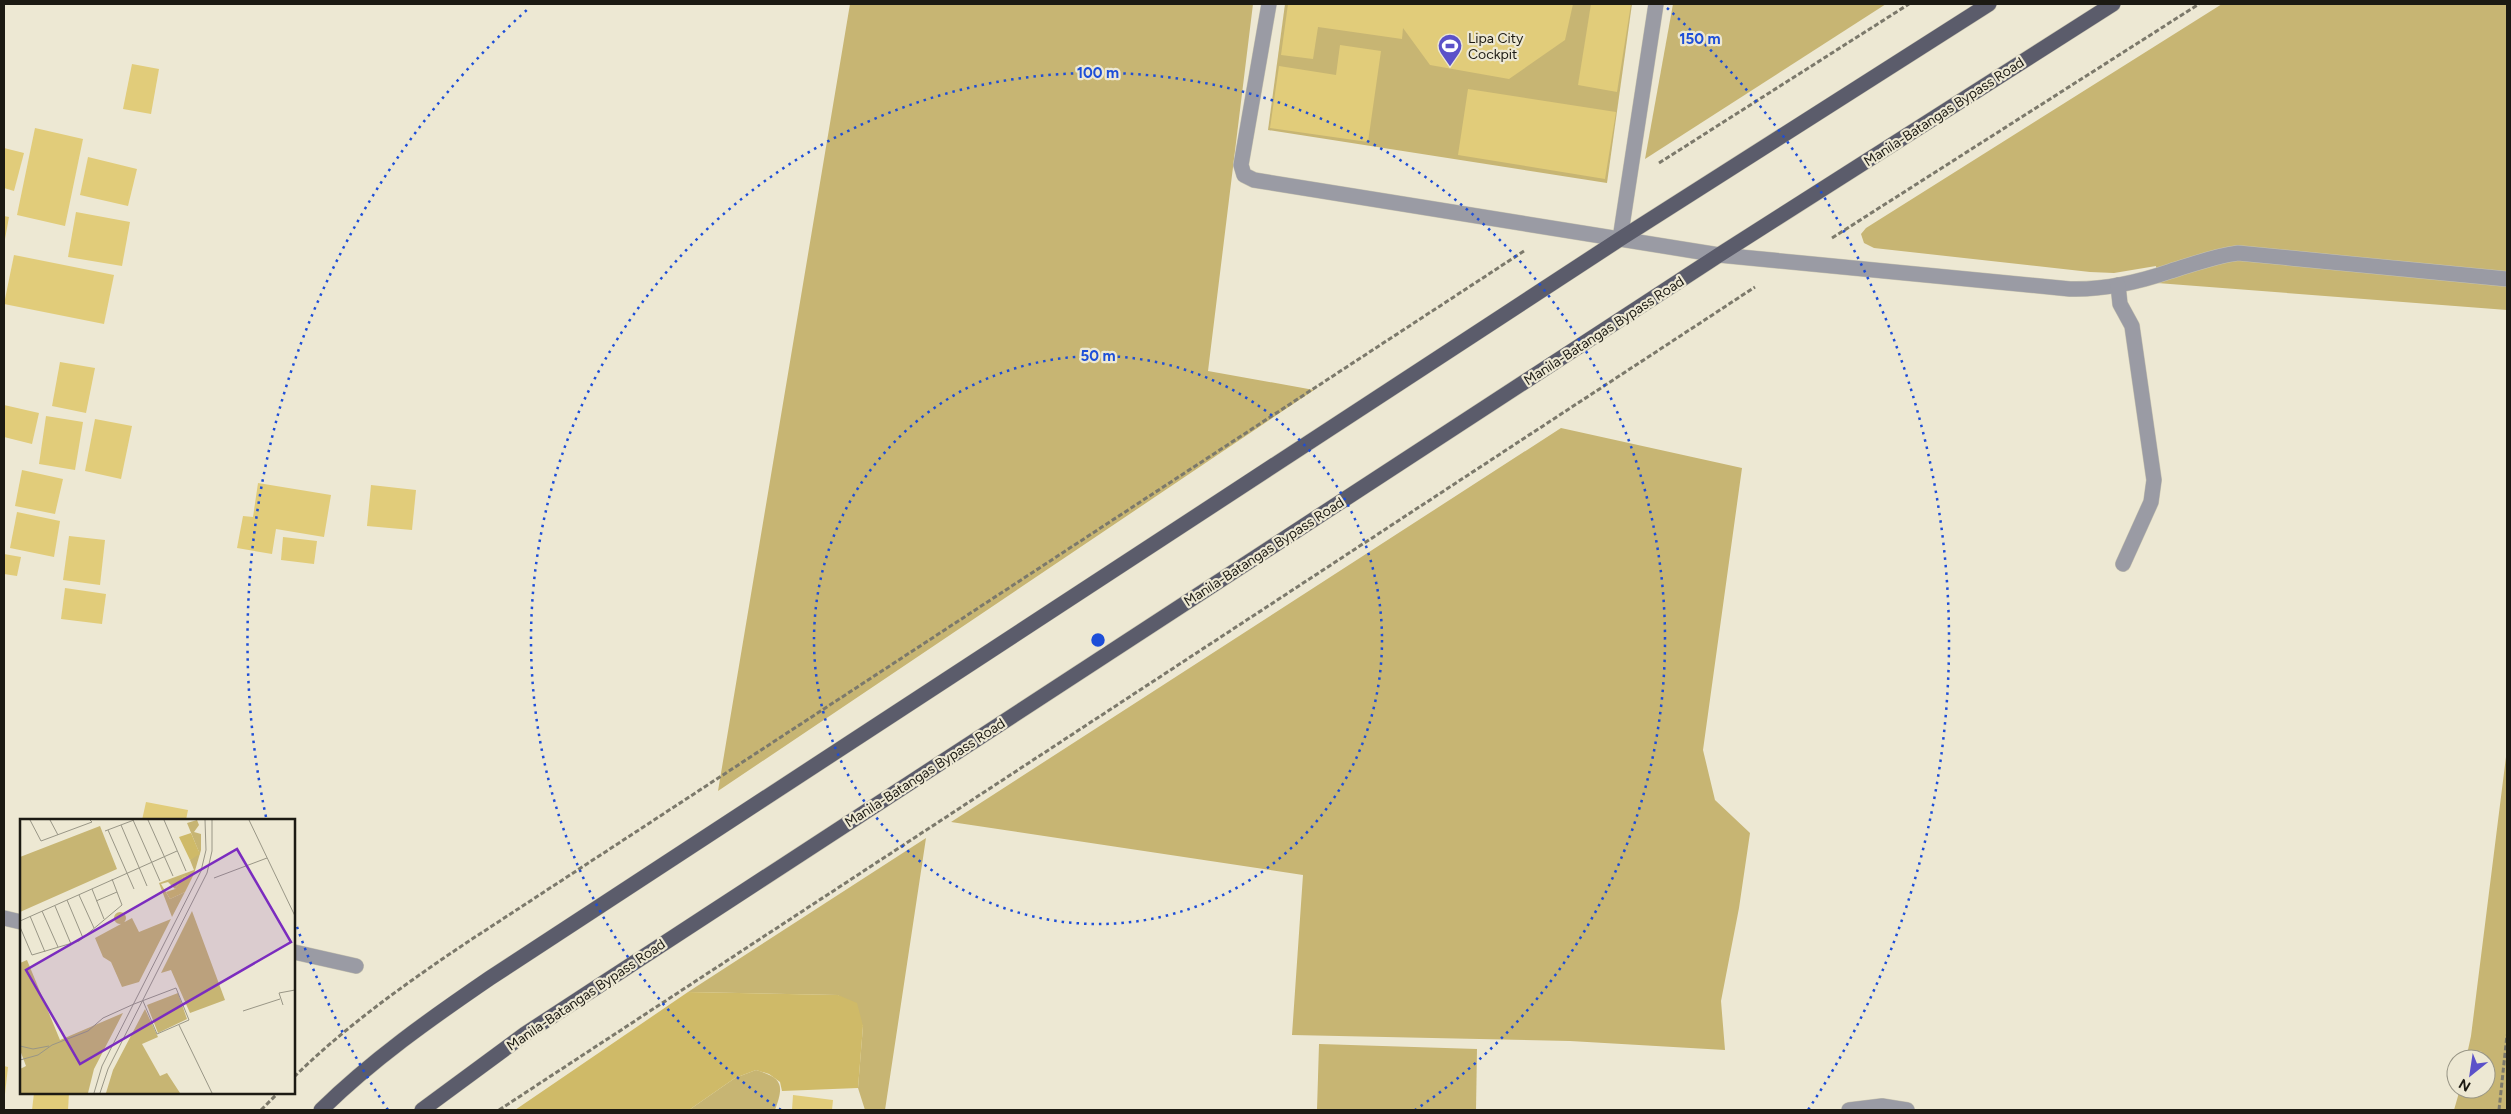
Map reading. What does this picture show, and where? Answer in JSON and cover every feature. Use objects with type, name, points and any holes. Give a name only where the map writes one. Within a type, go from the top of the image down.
[{"type":"main road","points":[[321,1110],[350,1081],[394,1046],[490,978],[1620,239],[1989,4]]},
{"type":"main road","name":"Manila-Batangas Bypass Road","points":[[422,1110],[525,1034],[1719,256],[2113,4]]},
{"type":"street","points":[[1269,4],[1241,165],[1244,175],[1254,180],[1719,256],[2070,289],[2118,285],[2170,272],[2213,256],[2238,252],[2507,279]]},
{"type":"street","points":[[1620,239],[1656,4]]},
{"type":"street","points":[[2118,285],[2120,304],[2132,326],[2154,480],[2151,502],[2123,564]]},
{"type":"street","points":[[4,918],[20,922]]},
{"type":"street","points":[[295,952],[356,966]]},
{"type":"street","points":[[1849,1110],[1882,1106],[1907,1110]]},
{"type":"path","points":[[1628,183],[1909,4]]},
{"type":"path","points":[[499,1110],[604,1039],[1793,262],[2199,4]]},
{"type":"path","points":[[295,1076],[322,1049],[367,1012],[466,943],[1558,229]]},
{"type":"path","points":[[2499,1110],[2507,1035]]},
{"type":"path","points":[[261,1110],[277,1094]]},
{"type":"shaded area","points":[[850,4],[1253,4],[1208,371],[1314,390],[718,791]]},
{"type":"shaded area","name":"Lipa City Cockpit","points":[[1285,4],[1632,4],[1607,183],[1268,130]]},
{"type":"shaded area","points":[[1673,4],[1886,4],[1645,159]]},
{"type":"shaded area","points":[[2222,4],[2507,4],[2507,310],[2157,283],[2156,266],[2114,273],[2090,272],[1874,248],[1864,243],[1861,234],[1866,228]]},
{"type":"shaded area","points":[[1561,428],[1742,468],[1703,750],[1715,800],[1750,833],[1739,908],[1721,1001],[1725,1050],[1570,1041],[1292,1035],[1303,875],[951,822]]},
{"type":"shaded area","points":[[2507,749],[2507,1110],[2454,1110],[2457,1099],[2496,1099],[2496,1049],[2468,1049]]},
{"type":"shaded area","points":[[926,838],[885,1110],[865,1110],[858,1088],[863,1026],[838,995],[688,992]]},
{"type":"shaded area","points":[[688,992],[838,995],[857,1003],[863,1026],[858,1088],[782,1091],[780,1082],[769,1074],[756,1070],[735,1078],[689,1110],[515,1110]]},
{"type":"shaded area","points":[[1319,1044],[1477,1049],[1476,1110],[1317,1110]]},
{"type":"shaded area","points":[[756,1070],[772,1076],[779,1084],[780,1094],[775,1110],[689,1110],[735,1078]]},
{"type":"building","points":[[1288,4],[1573,4],[1565,40],[1509,79],[1430,65],[1403,28],[1402,39],[1318,27],[1313,59],[1281,55]]},
{"type":"building","points":[[1591,4],[1631,4],[1617,92],[1578,85]]},
{"type":"building","points":[[1340,45],[1381,51],[1368,142],[1270,128],[1279,66],[1336,75]]},
{"type":"building","points":[[132,64],[159,69],[151,114],[123,109]]},
{"type":"building","points":[[1468,89],[1616,112],[1605,179],[1458,155]]},
{"type":"building","points":[[35,128],[83,139],[65,226],[17,215]]},
{"type":"building","points":[[4,148],[24,153],[14,191],[4,188]]},
{"type":"building","points":[[88,157],[137,169],[128,206],[80,195]]},
{"type":"building","points":[[76,212],[130,222],[122,266],[68,257]]},
{"type":"building","points":[[4,216],[9,217],[5,239],[4,238]]},
{"type":"building","points":[[14,255],[114,275],[104,324],[4,304]]},
{"type":"building","points":[[60,362],[95,368],[86,413],[52,406]]},
{"type":"building","points":[[4,405],[39,413],[32,444],[4,437]]},
{"type":"building","points":[[46,416],[83,422],[75,470],[39,464]]},
{"type":"building","points":[[95,419],[132,426],[121,479],[85,471]]},
{"type":"building","points":[[22,470],[63,479],[55,514],[15,506]]},
{"type":"building","points":[[258,483],[331,495],[324,537],[276,529],[272,554],[237,548],[243,516],[253,517]]},
{"type":"building","points":[[371,485],[416,490],[412,530],[367,526]]},
{"type":"building","points":[[17,512],[60,521],[54,557],[10,548]]},
{"type":"building","points":[[69,536],[105,540],[100,585],[63,580]]},
{"type":"building","points":[[283,537],[317,541],[314,564],[281,560]]},
{"type":"building","points":[[4,554],[21,557],[17,576],[4,574]]},
{"type":"building","points":[[65,588],[106,594],[102,624],[61,619]]},
{"type":"building","points":[[146,802],[188,810],[186,819],[142,819]]},
{"type":"building","points":[[4,1066],[8,1067],[5,1094],[4,1094]]},
{"type":"building","points":[[34,1094],[69,1094],[68,1110],[32,1110]]},
{"type":"building","points":[[793,1095],[833,1100],[832,1110],[792,1110]]},
{"type":"place","name":"Lipa City Cockpit","points":[[1450,67]]}]
